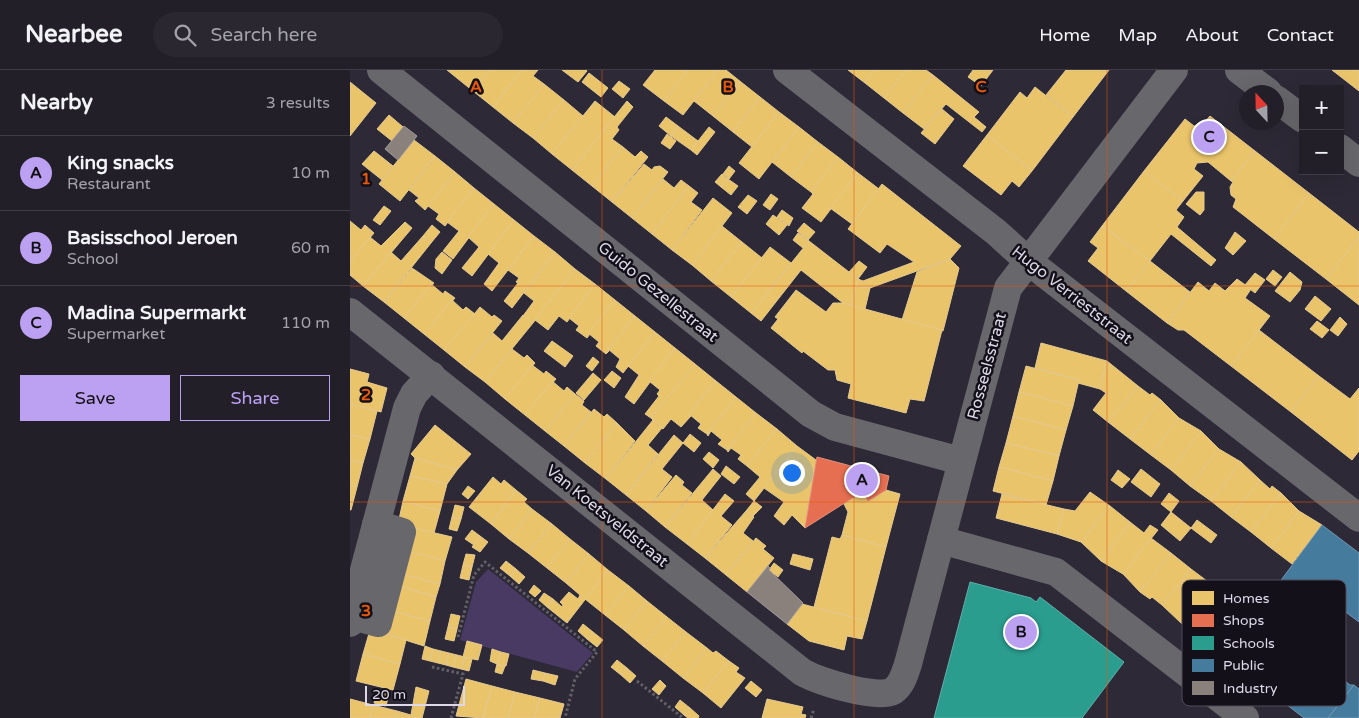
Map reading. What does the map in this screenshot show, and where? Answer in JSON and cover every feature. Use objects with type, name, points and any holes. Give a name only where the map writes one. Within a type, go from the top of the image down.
[{"type":"street","name":"Guido Gezellestraat","points":[[381,70],[811,414],[840,429],[961,461]]},
{"type":"street","name":"Hugo Verrieststraat","points":[[787,70],[1359,518]]},
{"type":"street","name":"Rosseelsstraat","points":[[878,693],[892,691],[902,681],[1005,295],[1013,280],[1028,260],[1174,70]]},
{"type":"street","points":[[1239,70],[1259,85]]},
{"type":"street","points":[[1284,105],[1299,116]]},
{"type":"street","points":[[1344,151],[1359,162]]},
{"type":"street","name":"Van Koetsveldstraat","points":[[350,312],[799,670],[823,681],[878,693]]},
{"type":"street","points":[[376,524],[402,532],[378,623],[351,620],[356,573],[376,524],[407,408],[414,394],[430,375]]},
{"type":"street","points":[[941,540],[1040,566],[1058,573],[1182,669]]},
{"type":"street","points":[[1230,706],[1245,718]]},
{"type":"path","points":[[458,637],[474,575],[485,562],[597,652],[575,680],[565,718]]},
{"type":"path","points":[[432,667],[463,674],[451,718]]},
{"type":"path","points":[[637,681],[683,718]]},
{"type":"shaded area","points":[[488,569],[593,653],[577,672],[460,640],[476,582]]},
{"type":"building: Homes","points":[[447,70],[490,70],[473,91]]},
{"type":"building: Homes","points":[[490,70],[522,70],[493,107],[473,91]]},
{"type":"building: Homes","points":[[522,70],[538,70],[533,76],[544,84],[513,123],[493,107]]},
{"type":"building: Homes","points":[[562,70],[586,70],[587,71],[578,82]]},
{"type":"building: Homes","points":[[655,70],[688,70],[664,101],[643,85]]},
{"type":"building: Homes","points":[[688,70],[718,70],[683,115],[664,101]]},
{"type":"building: Homes","points":[[718,70],[726,70],[741,82],[713,116],[694,101]]},
{"type":"building: Homes","points":[[848,70],[874,70],[865,83]]},
{"type":"building: Homes","points":[[874,70],[906,70],[884,98],[865,83]]},
{"type":"building: Homes","points":[[906,70],[926,70],[933,75],[903,113],[884,98]]},
{"type":"building: Homes","points":[[973,70],[993,70],[981,86],[968,77]]},
{"type":"building: Homes","points":[[1066,70],[1109,70],[1073,117],[1046,95]]},
{"type":"building: Homes","points":[[1332,70],[1359,70],[1359,91]]},
{"type":"building: Homes","points":[[589,73],[608,88],[601,97],[582,82]]},
{"type":"building: Homes","points":[[933,75],[979,112],[974,117],[986,127],[982,132],[946,104],[924,129],[903,113]]},
{"type":"building: Homes","points":[[619,81],[630,89],[623,98],[612,89]]},
{"type":"building: Homes","points":[[350,82],[376,103],[350,136]]},
{"type":"building: Homes","points":[[741,82],[760,97],[733,132],[713,116]]},
{"type":"building: Homes","points":[[544,84],[564,100],[533,138],[513,123]]},
{"type":"building: Homes","points":[[1035,87],[1073,117],[1032,171],[987,135],[1020,92],[1027,98]]},
{"type":"building: Homes","points":[[760,97],[779,112],[752,147],[733,132]]},
{"type":"building: Homes","points":[[564,100],[583,116],[552,154],[533,138]]},
{"type":"building: Homes","points":[[595,101],[615,117],[572,170],[552,154]]},
{"type":"building: Homes","points":[[627,101],[633,107],[617,127],[619,130],[612,139],[623,147],[592,186],[572,170]]},
{"type":"building: Homes","points":[[942,109],[954,119],[935,144],[921,133]]},
{"type":"building: Homes","points":[[779,112],[799,127],[759,179],[739,163]]},
{"type":"building: Homes","points":[[389,115],[403,127],[392,141],[377,129]]},
{"type":"building: Homes","points":[[1210,116],[1255,151],[1231,181],[1208,162],[1197,163],[1194,169],[1203,176],[1183,201],[1144,171],[1185,119],[1194,126],[1202,125]]},
{"type":"building: Homes","points":[[666,117],[678,126],[671,136],[659,126]]},
{"type":"building: Homes","points":[[678,126],[698,141],[691,150],[671,136]]},
{"type":"building: Homes","points":[[709,127],[715,132],[697,155],[691,150]]},
{"type":"building: Homes","points":[[799,127],[818,142],[791,177],[772,162]]},
{"type":"building: Homes","points":[[667,134],[676,141],[670,149],[661,143]]},
{"type":"building: Homes","points":[[987,135],[1032,171],[1019,187],[1012,181],[1001,195],[963,166]]},
{"type":"building: Homes","points":[[414,140],[435,156],[400,201],[379,184]]},
{"type":"building: Homes","points":[[818,142],[838,157],[811,192],[791,177]]},
{"type":"building: Homes","points":[[623,147],[635,157],[641,151],[648,157],[612,202],[592,186]]},
{"type":"building: Homes","points":[[374,151],[393,166],[382,180],[362,164]]},
{"type":"building: Homes","points":[[1255,151],[1309,193],[1274,239],[1233,207],[1236,199],[1231,195],[1230,187],[1233,182],[1231,181]]},
{"type":"building: Homes","points":[[435,156],[455,172],[425,210],[415,201],[419,198],[409,190]]},
{"type":"building: Homes","points":[[838,157],[858,173],[821,222],[802,208],[813,194],[811,192]]},
{"type":"building: Homes","points":[[644,164],[652,170],[654,167],[660,166],[668,172],[632,218],[612,202]]},
{"type":"building: Homes","points":[[729,166],[735,171],[729,179],[723,174]]},
{"type":"building: Homes","points":[[1144,171],[1183,201],[1176,210],[1184,217],[1177,227],[1216,260],[1211,266],[1171,234],[1150,261],[1102,226]]},
{"type":"building: Homes","points":[[455,172],[474,188],[445,226],[436,219],[439,214],[428,206]]},
{"type":"building: Homes","points":[[858,173],[879,189],[852,224],[830,208]]},
{"type":"building: Homes","points":[[722,174],[728,179],[721,187],[715,182]]},
{"type":"building: Homes","points":[[663,179],[674,188],[681,180],[689,186],[652,234],[632,218]]},
{"type":"building: Homes","points":[[728,179],[738,186],[731,195],[721,187]]},
{"type":"building: Homes","points":[[882,184],[961,246],[950,259],[870,288],[856,286],[858,279],[863,281],[914,262],[887,244],[880,253],[848,229]]},
{"type":"building: Homes","points":[[689,186],[698,193],[691,202],[702,210],[672,250],[652,234]]},
{"type":"building: Homes","points":[[474,188],[494,204],[453,259],[443,251],[459,231],[447,222]]},
{"type":"building: Homes","points":[[1196,192],[1204,192],[1204,210],[1200,215],[1186,204]]},
{"type":"building: Homes","points":[[1309,193],[1359,232],[1359,237],[1326,279],[1274,239]]},
{"type":"building: Homes","points":[[771,194],[778,199],[770,210],[763,205]]},
{"type":"building: Homes","points":[[748,195],[757,201],[747,214],[738,207]]},
{"type":"building: Homes","points":[[713,198],[732,213],[692,265],[672,250]]},
{"type":"building: Homes","points":[[494,204],[514,220],[472,276],[462,268],[479,247],[468,237]]},
{"type":"building: Homes","points":[[384,206],[391,211],[380,225],[373,220]]},
{"type":"building: Homes","points":[[782,210],[793,218],[789,226],[777,217]]},
{"type":"building: Homes","points":[[773,215],[787,225],[779,235],[766,224]]},
{"type":"building: Homes","points":[[514,220],[534,236],[492,291],[484,284],[499,263],[488,254]]},
{"type":"building: Homes","points":[[350,221],[361,230],[365,225],[374,233],[350,262]]},
{"type":"building: Homes","points":[[405,222],[412,228],[363,286],[350,275],[350,262],[370,237],[381,246]]},
{"type":"building: Homes","points":[[804,223],[815,232],[808,240],[797,231]]},
{"type":"building: Homes","points":[[432,225],[440,232],[431,243],[423,236]]},
{"type":"building: Homes","points":[[722,226],[742,242],[711,281],[692,265]]},
{"type":"building: Homes","points":[[1102,226],[1150,261],[1126,291],[1088,261],[1098,248],[1090,242]]},
{"type":"building: Homes","points":[[1235,232],[1246,241],[1233,255],[1225,248]]},
{"type":"building: Homes","points":[[798,233],[809,241],[803,248],[793,240]]},
{"type":"building: Homes","points":[[423,236],[431,243],[384,302],[363,286],[391,252],[401,261]]},
{"type":"building: Homes","points":[[534,236],[555,252],[512,308],[504,301],[518,283],[516,282],[519,278],[508,270]]},
{"type":"building: Homes","points":[[1359,237],[1359,305],[1326,279]]},
{"type":"building: Homes","points":[[809,241],[858,279],[851,306],[843,303],[801,270],[761,321],[751,313]]},
{"type":"building: Homes","points":[[742,242],[762,258],[731,297],[711,281]]},
{"type":"building: Homes","points":[[770,247],[791,263],[751,313],[731,297]]},
{"type":"building: Homes","points":[[442,252],[452,260],[442,274],[435,268],[436,259]]},
{"type":"building: Homes","points":[[555,252],[575,269],[533,323],[523,316],[534,301],[524,293]]},
{"type":"building: Homes","points":[[950,259],[959,268],[943,331],[902,320],[917,272]]},
{"type":"building: Homes","points":[[859,261],[867,267],[858,279],[849,272]]},
{"type":"building: Homes","points":[[1150,261],[1190,292],[1167,323],[1126,291]]},
{"type":"building: Homes","points":[[412,268],[434,283],[404,318],[384,302]]},
{"type":"building: Homes","points":[[575,269],[595,284],[567,322],[559,316],[548,330],[535,320]]},
{"type":"building: Homes","points":[[1273,270],[1282,277],[1275,286],[1266,279]]},
{"type":"building: Homes","points":[[1290,272],[1302,282],[1300,290],[1290,302],[1275,291]]},
{"type":"building: Homes","points":[[1255,273],[1265,280],[1255,293],[1245,285]]},
{"type":"building: Homes","points":[[1237,279],[1251,289],[1245,298],[1270,316],[1231,366],[1184,330],[1178,330],[1167,323],[1198,282],[1209,291],[1215,283],[1225,291]]},
{"type":"building: Homes","points":[[431,284],[443,294],[445,291],[455,298],[424,334],[404,318]]},
{"type":"building: Homes","points":[[595,284],[615,300],[587,338],[576,330],[579,326],[569,318]]},
{"type":"building: Homes","points":[[856,286],[870,288],[865,309],[851,306]]},
{"type":"building: Homes","points":[[796,290],[826,312],[833,303],[843,303],[942,330],[924,401],[910,399],[906,413],[848,398],[851,384],[837,380],[835,370],[828,370],[803,351],[802,353],[771,328],[778,319],[775,317]]},
{"type":"building: Homes","points":[[1315,296],[1331,309],[1321,321],[1305,309]]},
{"type":"building: Homes","points":[[452,300],[463,310],[466,307],[475,314],[444,350],[424,334]]},
{"type":"building: Homes","points":[[615,300],[635,316],[606,354],[596,346],[599,342],[588,333]]},
{"type":"building: Homes","points":[[480,307],[492,317],[494,315],[502,321],[465,367],[444,350]]},
{"type":"building: Homes","points":[[523,315],[533,323],[485,382],[465,367],[493,333],[502,341]]},
{"type":"building: Homes","points":[[635,316],[655,332],[623,373],[616,367],[620,359],[608,349]]},
{"type":"building: Homes","points":[[1340,317],[1347,324],[1338,336],[1330,330]]},
{"type":"building: Homes","points":[[1317,321],[1329,330],[1322,338],[1310,329]]},
{"type":"building: Homes","points":[[1259,330],[1319,376],[1291,412],[1231,366]]},
{"type":"building: Homes","points":[[655,332],[675,348],[634,404],[625,397],[639,375],[628,366]]},
{"type":"building: Homes","points":[[552,341],[573,356],[565,367],[544,351]]},
{"type":"building: Homes","points":[[1041,343],[1107,361],[1100,389],[1078,383],[1079,380],[1035,368]]},
{"type":"building: Homes","points":[[675,348],[695,364],[651,418],[645,414],[659,396],[657,394],[660,390],[649,381]]},
{"type":"building: Homes","points":[[512,349],[524,358],[527,355],[535,363],[505,399],[485,382]]},
{"type":"building: Homes","points":[[593,357],[599,362],[592,371],[586,366]]},
{"type":"building: Homes","points":[[1107,361],[1138,386],[1108,422],[1093,410],[1106,393],[1100,389]]},
{"type":"building: Homes","points":[[695,364],[716,381],[689,414],[691,416],[681,427],[671,419],[663,429],[651,418]]},
{"type":"building: Homes","points":[[532,365],[544,374],[546,371],[556,379],[525,415],[505,399]]},
{"type":"building: Homes","points":[[1026,366],[1079,380],[1073,406],[1019,392]]},
{"type":"building: Homes","points":[[350,369],[369,374],[367,382],[387,388],[381,412],[350,404]]},
{"type":"building: Homes","points":[[612,371],[621,378],[614,388],[604,380]]},
{"type":"building: Homes","points":[[593,373],[601,380],[584,400],[576,393]]},
{"type":"building: Homes","points":[[1319,376],[1350,399],[1359,388],[1359,451],[1352,460],[1291,412]]},
{"type":"building: Homes","points":[[552,381],[564,391],[567,387],[575,394],[545,431],[525,415]]},
{"type":"building: Homes","points":[[716,381],[736,397],[707,434],[698,428],[701,424],[689,414]]},
{"type":"building: Homes","points":[[1138,386],[1161,400],[1130,439],[1108,422]]},
{"type":"building: Homes","points":[[1019,392],[1073,406],[1066,430],[1013,416]]},
{"type":"building: Homes","points":[[575,394],[584,401],[582,405],[591,412],[564,446],[545,431]]},
{"type":"building: Homes","points":[[736,397],[756,413],[727,450],[718,444],[722,440],[711,431],[708,436],[707,434]]},
{"type":"building: Homes","points":[[1161,400],[1179,418],[1151,455],[1130,439]]},
{"type":"building: Homes","points":[[350,404],[377,411],[370,439],[350,435]]},
{"type":"building: Homes","points":[[594,409],[604,417],[607,414],[617,423],[585,463],[564,446]]},
{"type":"building: Homes","points":[[756,413],[777,429],[747,466],[738,459],[741,455],[731,448],[728,452],[727,450]]},
{"type":"building: Homes","points":[[1013,416],[1066,430],[1059,456],[1006,443]]},
{"type":"building: Homes","points":[[1179,418],[1201,431],[1171,470],[1151,455]]},
{"type":"building: Homes","points":[[653,420],[662,428],[648,445],[658,454],[626,495],[606,479]]},
{"type":"building: Homes","points":[[617,423],[635,441],[606,479],[585,463]]},
{"type":"building: Homes","points":[[435,425],[471,454],[457,470],[415,458],[411,454]]},
{"type":"building: Homes","points":[[777,429],[797,446],[754,501],[746,494],[760,477],[747,466]]},
{"type":"building: Homes","points":[[1201,431],[1219,449],[1190,486],[1171,470]]},
{"type":"building: Homes","points":[[690,434],[701,443],[694,452],[683,443]]},
{"type":"building: Homes","points":[[350,435],[370,439],[363,463],[350,460]]},
{"type":"building: Homes","points":[[674,435],[683,443],[662,469],[672,477],[646,511],[626,495]]},
{"type":"building: Homes","points":[[1006,443],[1059,456],[1053,481],[999,467]]},
{"type":"building: Homes","points":[[797,446],[816,460],[805,528],[792,515],[784,525],[774,516],[784,502],[764,488]]},
{"type":"building: Homes","points":[[1219,449],[1241,462],[1211,501],[1190,486]]},
{"type":"building: Homes","points":[[709,452],[719,460],[713,468],[703,459]]},
{"type":"building: Homes","points":[[415,458],[457,470],[447,484],[410,476]]},
{"type":"building: Homes","points":[[350,460],[363,463],[357,487],[350,485]]},
{"type":"building: Homes","points":[[1241,462],[1260,480],[1231,517],[1211,501]]},
{"type":"building: Homes","points":[[726,466],[740,477],[734,484],[721,474]]},
{"type":"building: Homes","points":[[999,467],[1053,481],[1046,505],[993,491]]},
{"type":"building: Homes","points":[[713,469],[721,476],[702,500],[713,510],[687,544],[665,527]]},
{"type":"building: Homes","points":[[1141,469],[1160,484],[1151,497],[1131,482]]},
{"type":"building: Homes","points":[[1118,470],[1130,479],[1122,488],[1111,480]]},
{"type":"building: Homes","points":[[676,475],[684,482],[682,485],[692,493],[665,527],[646,511]]},
{"type":"building: Homes","points":[[410,476],[447,484],[440,511],[403,501]]},
{"type":"building: Homes","points":[[493,477],[501,484],[504,480],[516,490],[491,524],[469,507]]},
{"type":"building: Homes","points":[[1260,480],[1270,489],[1272,486],[1281,493],[1251,532],[1231,517]]},
{"type":"building: Homes","points":[[350,485],[357,487],[351,510],[350,510]]},
{"type":"building: Homes","points":[[468,486],[475,491],[468,499],[462,494]]},
{"type":"building: Homes","points":[[516,490],[527,499],[524,502],[532,509],[509,539],[491,524]]},
{"type":"building: Homes","points":[[886,490],[900,494],[886,547],[842,535],[848,512],[844,504],[862,492],[868,501]]},
{"type":"building: Homes","points":[[1090,492],[1110,506],[1081,542],[1057,534],[1064,509],[1075,511]]},
{"type":"building: Homes","points":[[1169,493],[1179,501],[1171,512],[1161,504]]},
{"type":"building: Homes","points":[[1281,493],[1299,511],[1271,548],[1251,532]]},
{"type":"building: Homes","points":[[725,494],[734,501],[721,516],[732,525],[705,558],[687,544]]},
{"type":"building: Homes","points":[[1002,494],[1064,509],[1057,534],[996,518]]},
{"type":"building: Homes","points":[[403,501],[440,511],[434,533],[398,524]]},
{"type":"building: Homes","points":[[754,501],[762,507],[753,516],[746,511]]},
{"type":"building: Homes","points":[[455,505],[464,507],[461,519],[452,517]]},
{"type":"building: Homes","points":[[1110,506],[1130,522],[1101,561],[1081,542]]},
{"type":"building: Homes","points":[[532,509],[552,524],[528,553],[509,539]]},
{"type":"building: Homes","points":[[746,511],[754,517],[743,533],[753,541],[726,575],[705,558]]},
{"type":"building: Homes","points":[[1299,511],[1322,525],[1292,564],[1271,548]]},
{"type":"building: Homes","points":[[1171,512],[1191,528],[1180,541],[1161,525]]},
{"type":"building: Homes","points":[[452,517],[461,519],[457,531],[449,529]]},
{"type":"building: Homes","points":[[1197,520],[1217,535],[1211,543],[1191,528]]},
{"type":"building: Homes","points":[[1130,522],[1144,533],[1150,525],[1158,530],[1123,574],[1101,561]]},
{"type":"building: Homes","points":[[552,524],[570,539],[547,568],[528,553]]},
{"type":"building: Homes","points":[[414,528],[452,537],[445,561],[408,551]]},
{"type":"building: Homes","points":[[472,530],[480,536],[474,545],[465,539]]},
{"type":"building: Homes","points":[[842,535],[886,547],[867,621],[814,607],[832,537],[840,539]]},
{"type":"building: Homes","points":[[480,536],[488,542],[480,552],[472,547]]},
{"type":"building: Homes","points":[[756,538],[766,546],[763,549],[774,558],[747,592],[726,575]]},
{"type":"building: Homes","points":[[1151,538],[1171,553],[1140,592],[1123,574]]},
{"type":"building: Homes","points":[[570,539],[589,554],[566,583],[547,568]]},
{"type":"building: Homes","points":[[408,551],[445,561],[440,584],[402,574]]},
{"type":"building: Homes","points":[[1171,553],[1191,569],[1162,605],[1152,597],[1150,599],[1140,592]]},
{"type":"building: Homes","points":[[466,554],[475,555],[472,567],[463,565]]},
{"type":"building: Homes","points":[[589,554],[608,570],[567,623],[547,607],[553,599],[562,607],[563,605],[560,602],[569,592],[578,599],[580,595],[566,583]]},
{"type":"building: Homes","points":[[793,554],[813,559],[810,570],[790,564]]},
{"type":"building: Homes","points":[[506,561],[516,569],[510,576],[500,568]]},
{"type":"building: Homes","points":[[774,563],[783,570],[778,577],[769,570]]},
{"type":"building: Homes","points":[[463,565],[472,567],[469,580],[460,578]]},
{"type":"building: Homes","points":[[516,569],[525,577],[519,584],[510,576]]},
{"type":"building: Homes","points":[[1191,569],[1206,580],[1182,580]]},
{"type":"building: Homes","points":[[608,570],[629,586],[605,615],[585,599]]},
{"type":"building: Homes","points":[[402,574],[440,584],[436,597],[399,586]]},
{"type":"building: Homes","points":[[1182,580],[1181,623],[1162,605]]},
{"type":"building: Homes","points":[[534,585],[541,591],[535,597],[529,592]]},
{"type":"building: Homes","points":[[399,586],[436,597],[430,621],[392,611]]},
{"type":"building: Homes","points":[[629,586],[647,601],[624,630],[605,615]]},
{"type":"building: Homes","points":[[544,593],[553,599],[547,607],[539,600]]},
{"type":"building: Homes","points":[[647,601],[667,617],[643,646],[624,630]]},
{"type":"building: Homes","points":[[802,604],[867,621],[862,639],[847,636],[844,650],[809,641],[787,624]]},
{"type":"building: Homes","points":[[392,611],[430,621],[424,646],[386,634]]},
{"type":"building: Homes","points":[[451,614],[460,616],[457,629],[448,627]]},
{"type":"building: Homes","points":[[667,617],[686,632],[662,661],[643,646]]},
{"type":"building: Homes","points":[[583,624],[593,632],[587,639],[578,631]]},
{"type":"building: Homes","points":[[448,627],[457,629],[454,641],[445,639]]},
{"type":"building: Homes","points":[[370,630],[406,640],[400,664],[363,654]]},
{"type":"building: Homes","points":[[593,632],[603,640],[597,647],[587,639]]},
{"type":"building: Homes","points":[[686,632],[707,648],[683,678],[662,661]]},
{"type":"building: Homes","points":[[467,641],[482,645],[478,660],[463,657]]},
{"type":"building: Homes","points":[[425,646],[433,649],[430,661],[422,659]]},
{"type":"building: Homes","points":[[707,648],[713,653],[716,651],[729,661],[703,693],[683,678]]},
{"type":"building: Homes","points":[[433,649],[441,651],[438,663],[430,661]]},
{"type":"building: Homes","points":[[492,649],[501,652],[497,664],[490,661]]},
{"type":"building: Homes","points":[[441,651],[449,653],[446,665],[438,663]]},
{"type":"building: Homes","points":[[501,652],[509,654],[506,666],[497,664]]},
{"type":"building: Homes","points":[[449,653],[457,655],[453,667],[446,665]]},
{"type":"building: Homes","points":[[363,654],[400,664],[393,690],[356,681]]},
{"type":"building: Homes","points":[[457,655],[465,657],[461,669],[453,667]]},
{"type":"building: Homes","points":[[465,657],[472,659],[469,671],[461,669]]},
{"type":"building: Homes","points":[[617,660],[627,668],[621,675],[611,667]]},
{"type":"building: Homes","points":[[729,661],[739,668],[736,672],[745,678],[721,708],[703,693]]},
{"type":"building: Homes","points":[[497,664],[505,666],[502,674],[495,672]]},
{"type":"building: Homes","points":[[627,668],[636,676],[630,683],[621,675]]},
{"type":"building: Homes","points":[[533,670],[545,673],[543,681],[531,679]]},
{"type":"building: Homes","points":[[545,673],[558,676],[555,685],[543,681]]},
{"type":"building: Homes","points":[[466,679],[492,686],[483,718],[456,716]]},
{"type":"building: Homes","points":[[660,680],[666,686],[659,695],[652,689]]},
{"type":"building: Homes","points":[[751,681],[762,690],[756,697],[745,688]]},
{"type":"building: Homes","points":[[492,686],[515,692],[508,718],[483,718]]},
{"type":"building: Homes","points":[[416,687],[429,691],[422,718],[395,718],[397,711],[411,715]]},
{"type":"building: Homes","points":[[377,691],[389,694],[386,706],[374,703]]},
{"type":"building: Homes","points":[[515,692],[540,698],[534,718],[508,718]]},
{"type":"building: Homes","points":[[540,698],[564,704],[560,718],[534,718]]},
{"type":"building: Homes","points":[[350,699],[373,705],[370,718],[350,718]]},
{"type":"building: Homes","points":[[767,699],[803,707],[801,714],[806,715],[805,718],[762,718]]},
{"type":"building: Homes","points":[[680,700],[690,708],[684,715],[675,707]]},
{"type":"building: Homes","points":[[373,705],[397,711],[395,718],[370,718]]},
{"type":"building: Homes","points":[[690,708],[699,716],[698,718],[688,718],[684,715]]},
{"type":"building: Shops","points":[[817,457],[889,476],[886,490],[868,501],[862,492],[805,528]]},
{"type":"building: Schools","points":[[970,582],[1031,598],[1036,602],[1040,597],[1124,662],[1082,718],[934,718]]},
{"type":"building: Public","points":[[1322,525],[1359,553],[1359,622],[1346,612],[1346,580],[1281,580]]},
{"type":"building: Public","points":[[1346,682],[1354,685],[1346,695]]},
{"type":"building: Public","points":[[1354,685],[1359,689],[1359,718],[1328,718],[1337,706],[1346,706],[1346,695]]},
{"type":"building: Public","points":[[1289,706],[1337,706],[1328,718],[1304,718]]},
{"type":"building: Industry","points":[[404,126],[417,136],[398,160],[385,149]]},
{"type":"building: Industry","points":[[768,566],[769,570],[803,603],[787,624],[747,592]]},
{"type":"place","name":"Madina Supermarkt","points":[[1209,137]]},
{"type":"place","name":"King snacks","points":[[862,480]]},
{"type":"place","name":"Basisschool Jeroen","points":[[1021,632]]}]
